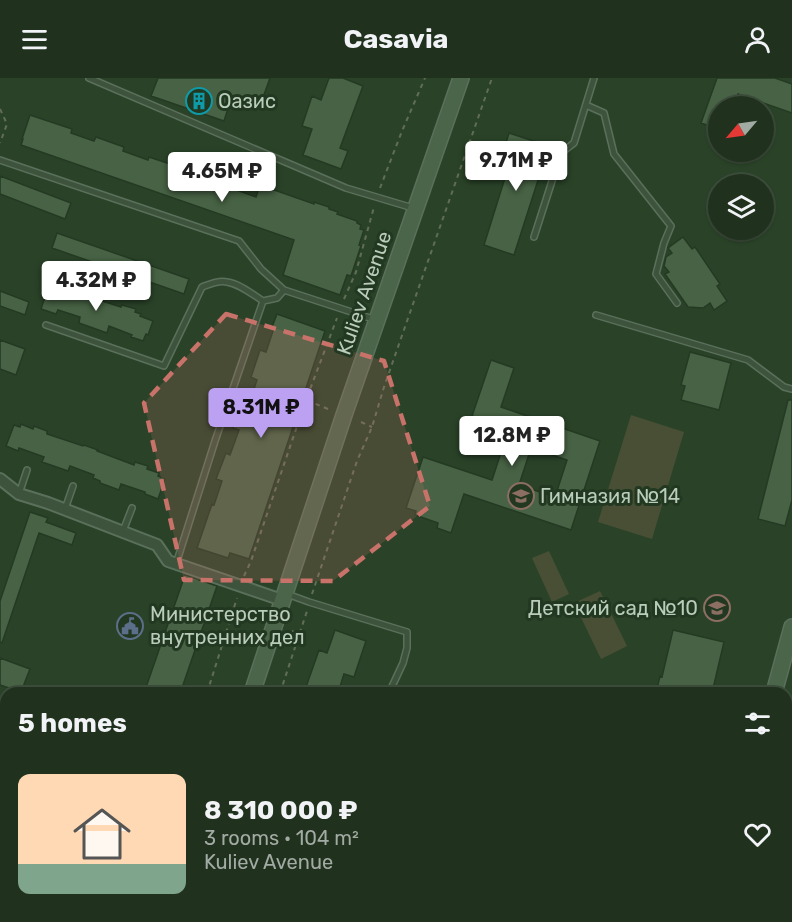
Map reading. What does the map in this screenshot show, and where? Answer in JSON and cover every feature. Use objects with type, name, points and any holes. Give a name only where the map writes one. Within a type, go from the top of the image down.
[{"type":"main road","name":"Kuliev Avenue","points":[[254,687],[344,415],[461,78]]},
{"type":"main road","points":[[776,687],[792,627]]},
{"type":"street","points":[[0,479],[19,494],[157,544],[168,561],[283,596]]},
{"type":"lane","points":[[89,78],[346,188],[416,209]]},
{"type":"lane","points":[[534,237],[561,153],[574,143],[594,78]]},
{"type":"lane","points":[[586,105],[604,113],[614,154],[671,226],[656,274],[677,303]]},
{"type":"lane","points":[[0,160],[239,242],[261,269],[284,290],[377,320]]},
{"type":"lane","points":[[46,325],[164,366],[202,287],[226,281],[245,289],[263,301],[277,298],[284,290]]},
{"type":"lane","points":[[176,564],[263,301]]},
{"type":"lane","points":[[596,315],[748,360],[784,387],[792,389]]},
{"type":"lane","points":[[19,494],[27,470]]},
{"type":"lane","points":[[64,509],[73,486]]},
{"type":"lane","points":[[123,531],[132,508]]},
{"type":"lane","points":[[283,596],[407,632],[407,648],[403,663],[392,687]]},
{"type":"path","points":[[242,581],[251,561],[306,400],[356,272],[377,197],[425,78]]},
{"type":"path","points":[[282,687],[357,461],[372,427],[492,78]]},
{"type":"path","points":[[415,101],[421,104]]},
{"type":"path","points":[[0,109],[7,124],[0,143]]},
{"type":"path","points":[[467,127],[473,129]]},
{"type":"path","points":[[306,400],[328,409]]},
{"type":"path","points":[[361,422],[372,427]]},
{"type":"path","points":[[209,687],[238,592]]},
{"type":"path","points":[[234,609],[252,616]]},
{"type":"path","points":[[292,631],[299,634]]},
{"type":"highlighted area","points":[[226,314],[384,361],[430,506],[333,581],[184,580],[144,403]]},
{"type":"green space","points":[[631,415],[684,432],[652,539],[598,522]]},
{"type":"green space","points":[[549,551],[569,594],[552,602],[532,558]]},
{"type":"green space","points":[[600,591],[627,646],[601,659],[574,603]]},
{"type":"building","name":"Оазис","points":[[158,78],[270,78],[260,106],[232,96],[224,121],[151,96]]},
{"type":"building","points":[[329,78],[343,78],[363,86],[340,148],[348,151],[341,169],[303,155],[312,129],[302,126],[312,96],[321,100]]},
{"type":"building","points":[[717,78],[775,78],[792,84],[792,113],[774,107],[774,96],[738,94],[737,96],[711,96]]},
{"type":"building","points":[[708,103],[708,125],[701,123]]},
{"type":"building","points":[[30,115],[72,129],[71,133],[94,141],[96,137],[124,147],[123,151],[148,160],[149,157],[179,167],[178,171],[200,179],[201,175],[256,197],[260,185],[329,207],[338,212],[337,214],[357,221],[361,225],[360,229],[364,230],[351,276],[347,275],[340,295],[283,275],[294,240],[21,145]]},
{"type":"building","points":[[509,133],[549,146],[514,255],[484,245],[509,165],[500,162]]},
{"type":"building","points":[[0,176],[71,203],[65,219],[0,194]]},
{"type":"building","points":[[57,233],[189,279],[184,294],[52,248]]},
{"type":"building","points":[[683,237],[692,249],[695,247],[720,284],[717,286],[727,301],[714,310],[710,303],[703,308],[688,307],[665,274],[669,272],[664,266],[666,257],[672,253],[668,248]]},
{"type":"building","points":[[49,285],[63,289],[63,287],[70,289],[70,286],[85,291],[84,293],[96,299],[136,309],[135,312],[141,314],[140,316],[153,321],[148,335],[146,334],[143,341],[109,326],[107,333],[79,323],[80,317],[58,310],[56,314],[41,309]]},
{"type":"building","points":[[0,291],[29,302],[25,315],[0,306]]},
{"type":"building","points":[[277,314],[325,331],[249,559],[230,553],[228,558],[197,548],[222,481],[216,479],[226,453],[230,455],[239,430],[233,428],[243,401],[249,403],[257,380],[251,377],[260,350],[266,352]]},
{"type":"building","points":[[0,340],[25,349],[16,375],[0,369]]},
{"type":"building","points":[[690,352],[731,363],[719,410],[681,400],[685,386],[681,385]]},
{"type":"building","points":[[491,360],[514,368],[501,407],[600,441],[571,530],[464,494],[451,533],[437,528],[438,523],[415,515],[416,511],[406,508],[423,457],[492,480],[509,428],[472,416]],"holes":[[[531,448],[567,460],[555,497],[519,485]]]},
{"type":"building","points":[[788,400],[792,400],[792,500],[785,526],[758,519]]},
{"type":"building","points":[[21,424],[33,429],[34,426],[47,431],[47,434],[84,445],[134,465],[135,462],[148,466],[147,469],[159,473],[158,476],[165,479],[158,499],[121,484],[119,490],[100,483],[93,478],[94,475],[70,466],[68,471],[42,462],[44,457],[6,446],[14,425],[20,427]]},
{"type":"building","points":[[30,512],[48,518],[46,522],[76,533],[72,545],[39,533],[2,643],[0,642],[0,601]]},
{"type":"building","points":[[185,575],[217,586],[183,685],[189,687],[146,687]]},
{"type":"building","points":[[335,630],[366,641],[354,677],[344,674],[340,687],[306,687],[319,650],[327,653]]},
{"type":"building","points":[[673,630],[724,642],[713,687],[657,687],[660,676],[662,677]]},
{"type":"building","points":[[0,658],[30,669],[23,687],[0,685]]},
{"type":"place","name":"Оазис","points":[[199,101]]},
{"type":"place","name":"Гимназия №14","points":[[521,496]]},
{"type":"place","name":"Детский сад №10","points":[[717,608]]},
{"type":"place","name":"Министерство внутренних дел","points":[[130,626]]}]
